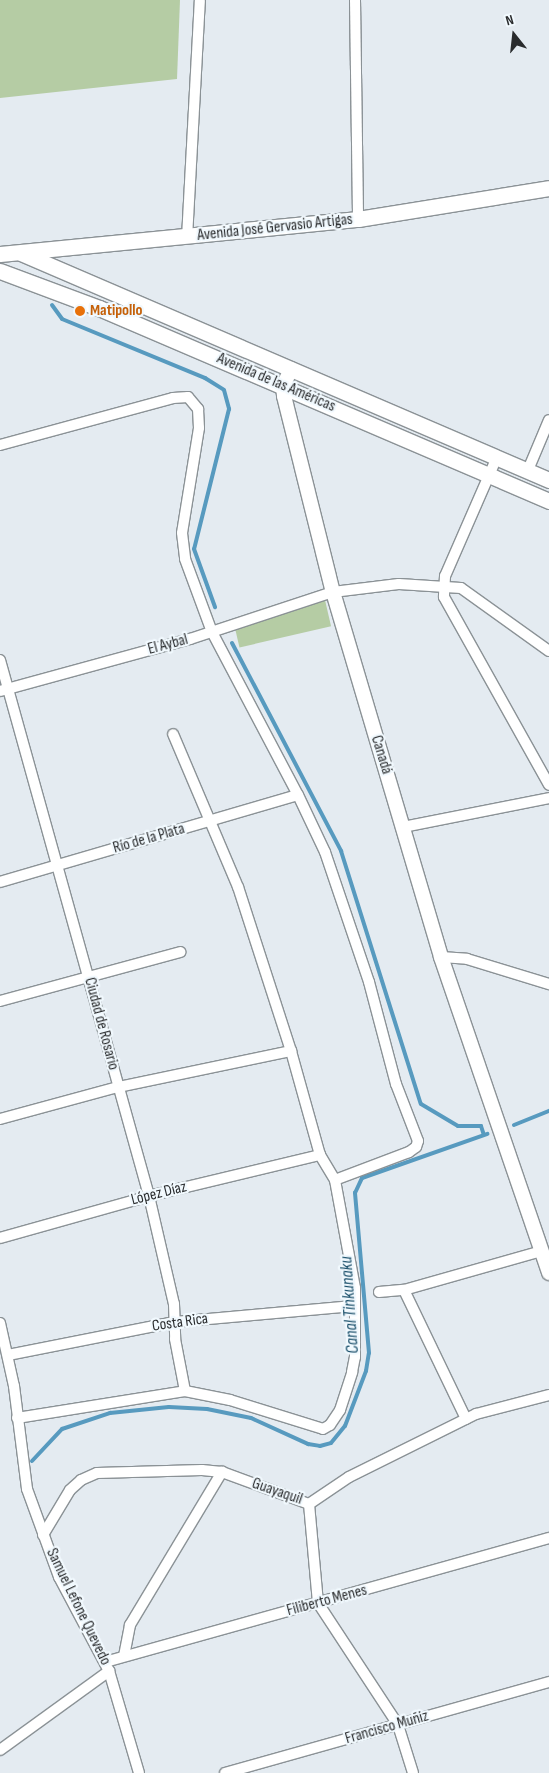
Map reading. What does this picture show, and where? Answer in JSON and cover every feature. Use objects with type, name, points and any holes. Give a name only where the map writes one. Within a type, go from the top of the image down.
[{"type":"main road","name":"Avenida José Gervasio Artigas","points":[[0,254],[186,238],[358,219],[549,188]]},
{"type":"main road","name":"Avenida de las Américas","points":[[20,253],[549,480]]},
{"type":"main road","name":"Avenida de las Américas","points":[[0,271],[99,308],[549,500]]},
{"type":"street","points":[[186,238],[200,0]]},
{"type":"street","points":[[356,0],[358,219]]},
{"type":"street","name":"Canadá","points":[[291,369],[284,386],[285,404],[333,592],[441,957],[503,1136],[546,1250],[549,1273]]},
{"type":"street","points":[[0,445],[173,398],[188,397],[198,409],[199,418],[182,546],[212,632],[298,795],[336,882],[396,1084],[418,1140],[416,1147],[409,1152],[335,1180]]},
{"type":"street","points":[[528,470],[549,420]]},
{"type":"street","points":[[497,457],[443,586],[448,608],[549,785]]},
{"type":"street","name":"El Aybal","points":[[4,690],[212,632],[278,608],[333,592],[399,584],[443,586],[472,593],[549,651]]},
{"type":"street","name":"Ciudad de Rosario","points":[[0,660],[4,690],[57,865],[149,1196],[175,1322],[185,1392]]},
{"type":"street","points":[[18,1418],[185,1392],[230,1400],[323,1429],[330,1425],[340,1410],[352,1372],[355,1357],[354,1288],[335,1180],[320,1155],[291,1052],[238,887],[173,734]]},
{"type":"street","name":"Río de la Plata","points":[[0,882],[298,795]]},
{"type":"street","points":[[403,828],[549,798]]},
{"type":"street","points":[[0,1001],[180,952]]},
{"type":"street","points":[[441,957],[467,958],[549,984]]},
{"type":"street","points":[[0,1119],[118,1087],[291,1052]]},
{"type":"street","name":"López Díaz","points":[[0,1238],[149,1196],[320,1155]]},
{"type":"street","points":[[379,1292],[404,1290],[546,1250]]},
{"type":"street","points":[[404,1290],[466,1419]]},
{"type":"street","name":"Costa Rica","points":[[8,1356],[175,1322],[353,1306]]},
{"type":"street","name":"Samuel Lefone Quevedo","points":[[0,1323],[8,1356],[27,1489],[59,1577],[107,1666],[139,1773]]},
{"type":"street","name":"Guayaquil","points":[[43,1535],[70,1490],[89,1476],[202,1470],[222,1472],[309,1504],[348,1477],[466,1419],[549,1395]]},
{"type":"street","points":[[124,1656],[130,1625],[222,1472]]},
{"type":"street","points":[[309,1504],[318,1603],[398,1725],[412,1773]]},
{"type":"street","name":"Filiberto Menes","points":[[0,1750],[107,1666],[124,1656],[549,1538]]},
{"type":"street","name":"Francisco Muñiz","points":[[225,1773],[549,1682]]},
{"type":"green space","points":[[0,0],[180,0],[177,79],[0,98]]},
{"type":"green space","points":[[325,600],[331,626],[239,647],[233,621]]},
{"type":"waterway","points":[[52,305],[62,319],[205,378],[224,390],[229,409],[194,549],[215,607]]},
{"type":"waterway","points":[[232,643],[341,851],[421,1104],[458,1126],[481,1126],[484,1135]]},
{"type":"waterway","name":"Canal Tinkunaku","points":[[514,1125],[549,1111]]},
{"type":"waterway","name":"Canal Tinkunaku","points":[[32,1461],[62,1429],[110,1413],[169,1407],[207,1409],[251,1418],[308,1444],[320,1446],[331,1443],[345,1426],[366,1371],[369,1353],[355,1193],[362,1178],[487,1134]]},
{"type":"place","name":"Matipollo","points":[[80,311]]}]
